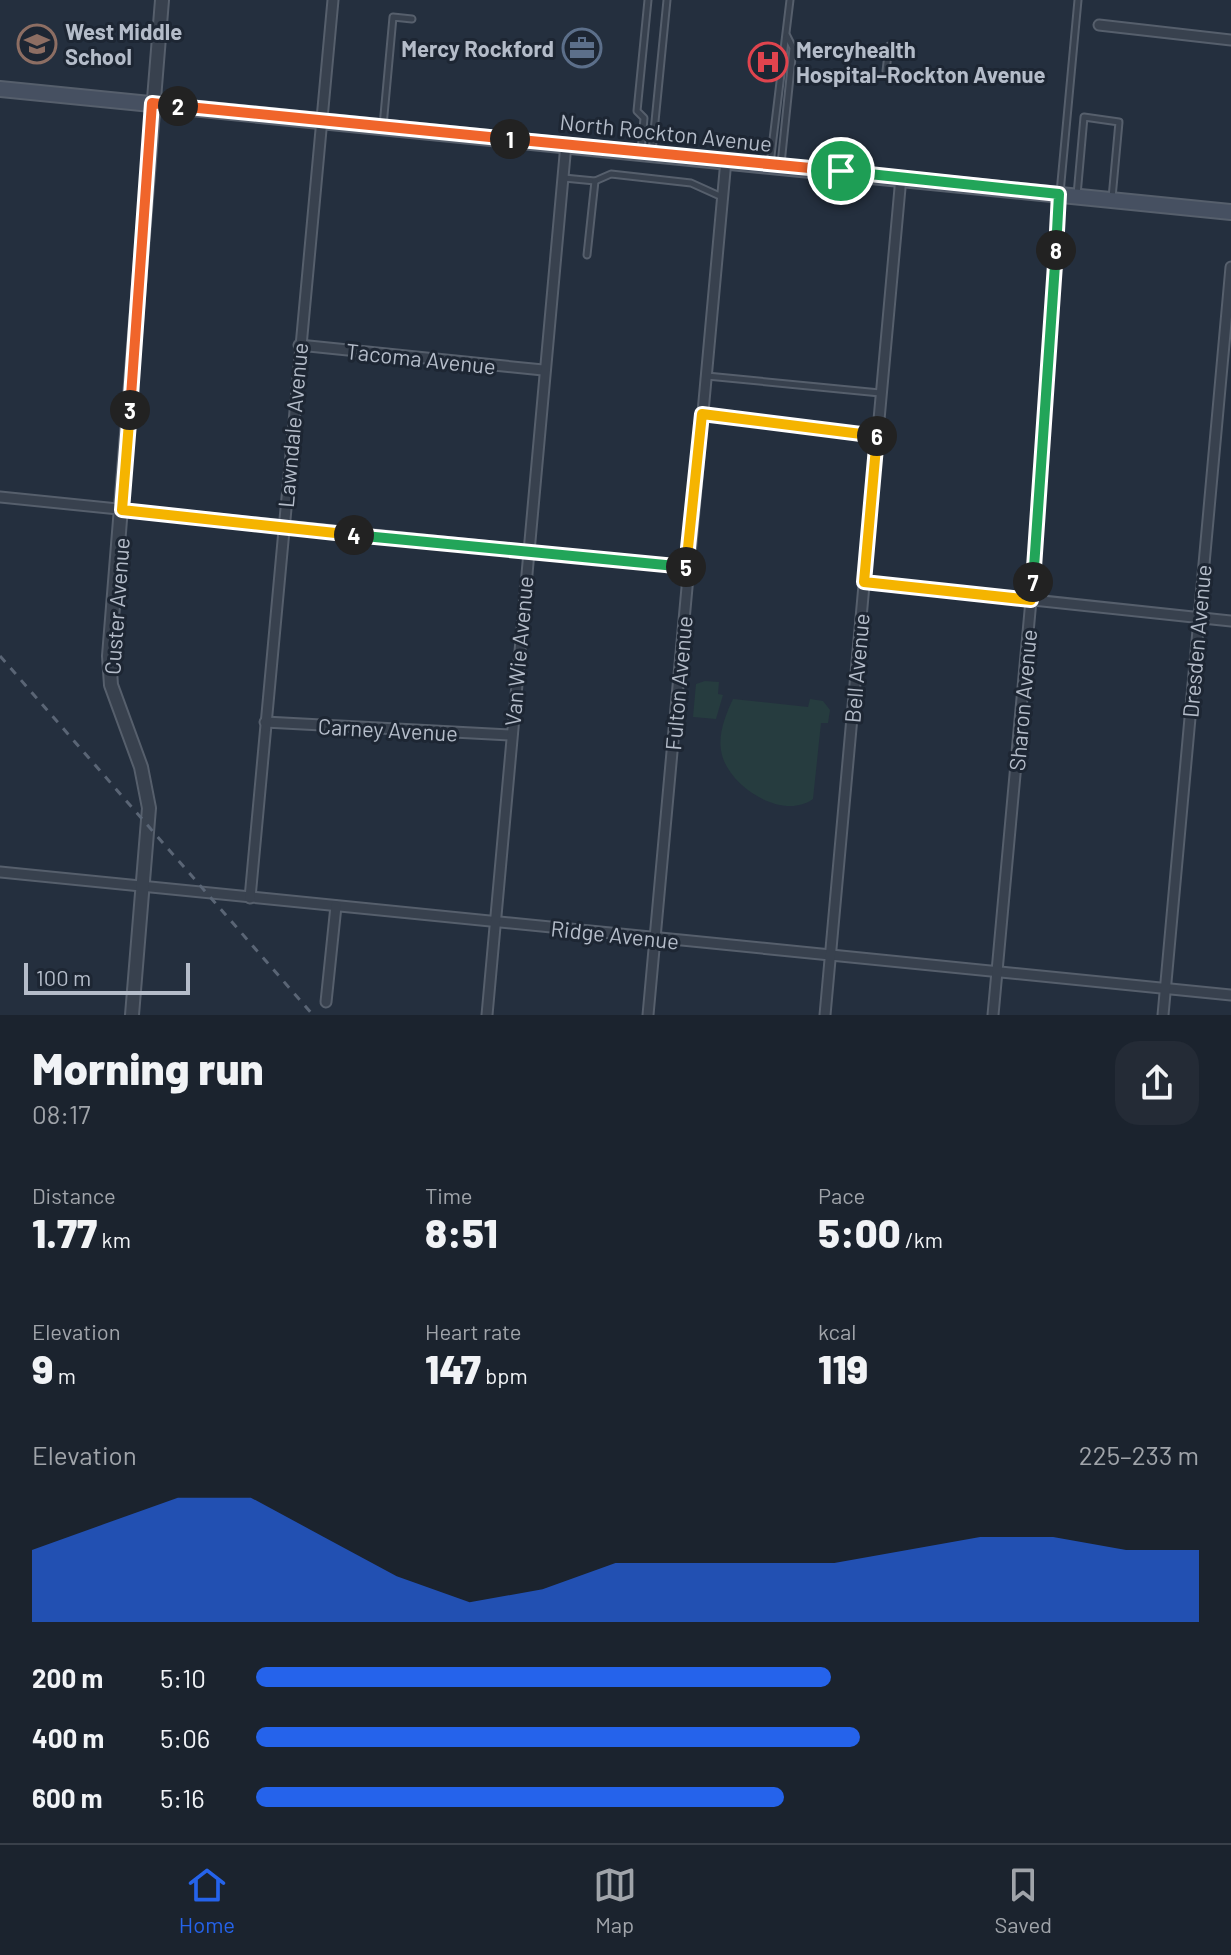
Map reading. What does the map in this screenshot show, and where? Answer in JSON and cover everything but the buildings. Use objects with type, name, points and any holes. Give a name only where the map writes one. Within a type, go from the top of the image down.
[{"type":"main road","name":"North Rockton Avenue","points":[[0,89],[1231,212]]},
{"type":"street","name":"Custer Avenue","points":[[132,1015],[144,887],[148,793],[109,670],[162,0]]},
{"type":"street","name":"Lawndale Avenue","points":[[250,898],[333,0]]},
{"type":"street","points":[[1099,25],[1231,40]]},
{"type":"street","name":"Van Wie Avenue","points":[[487,1015],[543,370],[566,144]]},
{"type":"street","name":"Fulton Avenue","points":[[648,1015],[726,160]]},
{"type":"street","name":"Bell Avenue","points":[[825,1015],[901,177]]},
{"type":"street","name":"Sharon Avenue","points":[[993,1015],[1031,600],[1059,194]]},
{"type":"street","name":"Dresden Avenue","points":[[1163,1015],[1231,267]]},
{"type":"street","name":"Tacoma Avenue","points":[[299,345],[543,370]]},
{"type":"street","points":[[0,497],[284,529],[688,567]]},
{"type":"street","points":[[864,582],[1231,621]]},
{"type":"street","name":"Carney Avenue","points":[[265,722],[510,735]]},
{"type":"street","name":"Ridge Avenue","points":[[0,872],[1231,995]]},
{"type":"street","points":[[326,1002],[336,906]]},
{"type":"lane","points":[[646,152],[644,118],[637,111],[648,0]]},
{"type":"lane","points":[[646,152],[667,0]]},
{"type":"lane","points":[[776,165],[782,47],[787,36],[790,0]]},
{"type":"lane","points":[[1059,194],[1078,0]]},
{"type":"lane","points":[[383,127],[393,17],[412,19]]},
{"type":"lane","points":[[776,165],[793,48],[787,36]]},
{"type":"lane","points":[[886,71],[889,46]]},
{"type":"lane","points":[[1077,196],[1084,117],[1119,122],[1112,199]]},
{"type":"lane","points":[[563,178],[595,181],[611,174],[691,183],[722,197]]},
{"type":"lane","points":[[587,255],[595,181]]},
{"type":"lane","points":[[706,376],[881,393]]},
{"type":"lane","points":[[702,414],[877,436]]},
{"type":"green space","points":[[719,682],[718,694],[723,695],[716,719],[693,717],[696,684]]},
{"type":"green space","points":[[733,699],[808,707],[810,699],[823,701],[830,710],[828,723],[821,723],[813,799],[801,805],[773,803],[746,789],[735,778],[722,755],[720,741]]},
{"type":"railway","points":[[0,656],[313,1015]]},
{"type":"place","name":"West Middle School","points":[[37,44]]},
{"type":"place","name":"Mercy Rockford","points":[[582,48]]},
{"type":"place","name":"Mercyhealth Hospital–Rockton Avenue","points":[[768,62]]},
{"type":"route","points":[[152,103],[841,171],[1059,194],[1031,600],[864,582],[877,436],[702,414],[688,567],[284,529],[122,510],[152,103]]}]
